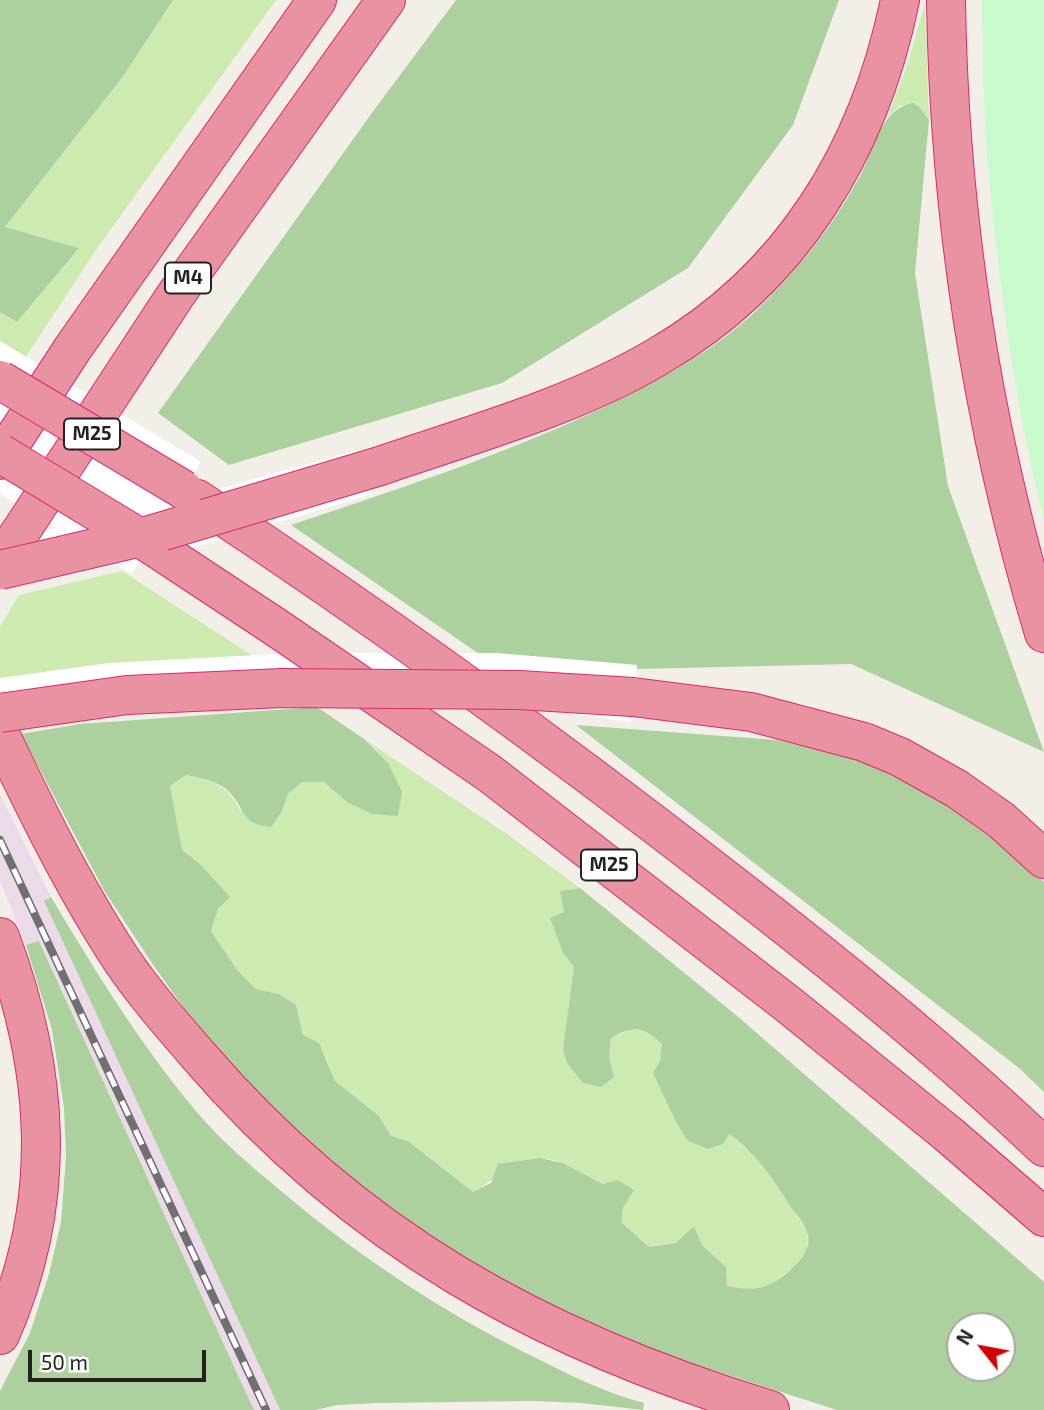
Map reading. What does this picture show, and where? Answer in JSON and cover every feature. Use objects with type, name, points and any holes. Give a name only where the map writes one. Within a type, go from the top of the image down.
[{"type":"highway","name":"M4","points":[[0,460],[73,348],[317,0]]},
{"type":"highway","name":"M4","points":[[0,563],[168,306],[386,0]]},
{"type":"highway","points":[[0,570],[150,534],[380,466],[603,384],[674,347],[733,302],[782,253],[822,200],[849,153],[877,85],[900,0]]},
{"type":"highway","points":[[947,0],[954,167],[973,325],[1007,501],[1044,633]]},
{"type":"highway","name":"M25","points":[[0,380],[184,490],[378,621],[561,753],[786,926],[928,1042],[1044,1147]]},
{"type":"highway","name":"M25","points":[[0,453],[150,544],[288,635],[499,781],[789,1005],[1044,1217]]},
{"type":"highway","points":[[0,713],[127,695],[282,688],[519,690],[633,697],[751,712],[864,742],[900,757],[957,789],[1001,820],[1044,859]]},
{"type":"highway","points":[[0,734],[58,850],[121,959],[159,1010],[227,1089],[317,1175],[396,1237],[455,1276],[515,1310],[634,1364],[769,1410]]},
{"type":"highway","points":[[0,937],[25,1016],[36,1065],[41,1105],[42,1160],[36,1216],[15,1295],[0,1335]]},
{"type":"shaded area","points":[[0,794],[51,897],[44,901],[280,1410],[254,1410],[40,941],[26,945],[0,881]]},
{"type":"green space","points":[[0,0],[173,0],[124,75],[5,227],[79,248],[17,322],[0,312]]},
{"type":"green space","points":[[173,0],[276,0],[98,247],[23,361],[0,348],[0,312],[17,322],[79,248],[5,227],[124,75]]},
{"type":"green space","points":[[456,0],[839,0],[793,125],[688,268],[502,383],[229,465],[158,413],[374,110]]},
{"type":"green space","points":[[982,0],[1044,0],[1044,520],[1016,385],[996,247],[986,136]]},
{"type":"green space","points":[[925,3],[929,120],[920,108],[900,105],[887,118],[907,66]]},
{"type":"green space","points":[[913,103],[929,120],[915,273],[948,486],[1044,752],[851,664],[637,669],[488,660],[291,525],[464,465],[549,432],[632,393],[702,353],[750,317],[805,257],[852,190],[886,120],[902,106]]},
{"type":"green space","points":[[122,571],[259,660],[0,687],[0,627],[19,595]]},
{"type":"green space","points":[[317,707],[364,739],[388,763],[402,792],[398,816],[372,814],[347,802],[324,782],[302,782],[288,794],[282,811],[271,827],[262,826],[250,820],[231,794],[216,784],[186,775],[170,786],[182,850],[199,863],[230,897],[218,909],[211,931],[238,971],[256,989],[279,994],[296,1005],[303,1035],[319,1043],[335,1081],[379,1116],[391,1136],[408,1141],[473,1192],[491,1183],[498,1164],[540,1158],[563,1163],[603,1184],[618,1180],[634,1190],[622,1210],[622,1223],[649,1247],[676,1243],[694,1226],[702,1245],[726,1267],[727,1286],[752,1289],[765,1286],[787,1273],[804,1255],[808,1244],[806,1229],[764,1168],[748,1150],[729,1134],[723,1144],[708,1149],[688,1141],[653,1073],[660,1061],[662,1044],[650,1034],[632,1029],[611,1038],[609,1056],[614,1077],[601,1087],[583,1083],[567,1063],[563,1049],[574,967],[563,953],[550,918],[564,912],[560,891],[580,888],[736,1015],[1044,1282],[1044,1410],[837,1410],[588,1330],[417,1234],[315,1150],[209,1043],[105,892],[21,734],[80,724]]},
{"type":"green space","points":[[576,725],[777,740],[867,761],[937,793],[1001,838],[1044,882],[1044,1092],[1019,1068]]},
{"type":"green space","points":[[364,739],[507,834],[580,888],[560,891],[564,912],[563,953],[574,967],[573,991],[568,1007],[614,1077],[609,1056],[611,1038],[631,1029],[650,1031],[662,1044],[660,1061],[729,1134],[756,1156],[808,1232],[807,1251],[772,1285],[749,1291],[726,1286],[726,1267],[702,1245],[694,1226],[676,1243],[649,1247],[622,1223],[622,1210],[634,1190],[602,1183],[556,1161],[536,1159],[519,1163],[473,1192],[408,1141],[391,1136],[379,1116],[335,1081],[325,1055],[303,1035],[296,1005],[279,994],[256,989],[238,971],[211,931],[218,909],[199,863],[181,850],[170,786],[186,775],[218,785],[230,795],[240,810],[282,811],[288,794],[302,781],[324,782],[347,802],[388,763]]},
{"type":"green space","points":[[51,897],[157,1061],[206,1122],[248,1163],[310,1215],[401,1281],[498,1339],[559,1370],[644,1403],[643,1410],[534,1401],[379,1403],[338,1405],[315,1410],[280,1410],[44,901]]},
{"type":"green space","points":[[39,941],[254,1410],[0,1410],[0,1391],[30,1333],[49,1274],[61,1222],[66,1157],[64,1108],[52,1030],[26,945]]},
{"type":"pier","points":[[0,341],[201,462],[177,501],[356,450],[373,494],[202,545],[141,560],[132,574],[117,565],[0,588],[0,539],[57,528],[0,494]]},
{"type":"pier","points":[[295,653],[497,653],[637,665],[630,722],[506,705],[308,702],[115,712],[0,727],[0,678],[109,663]]},
{"type":"railway","points":[[0,840],[266,1410]]}]
